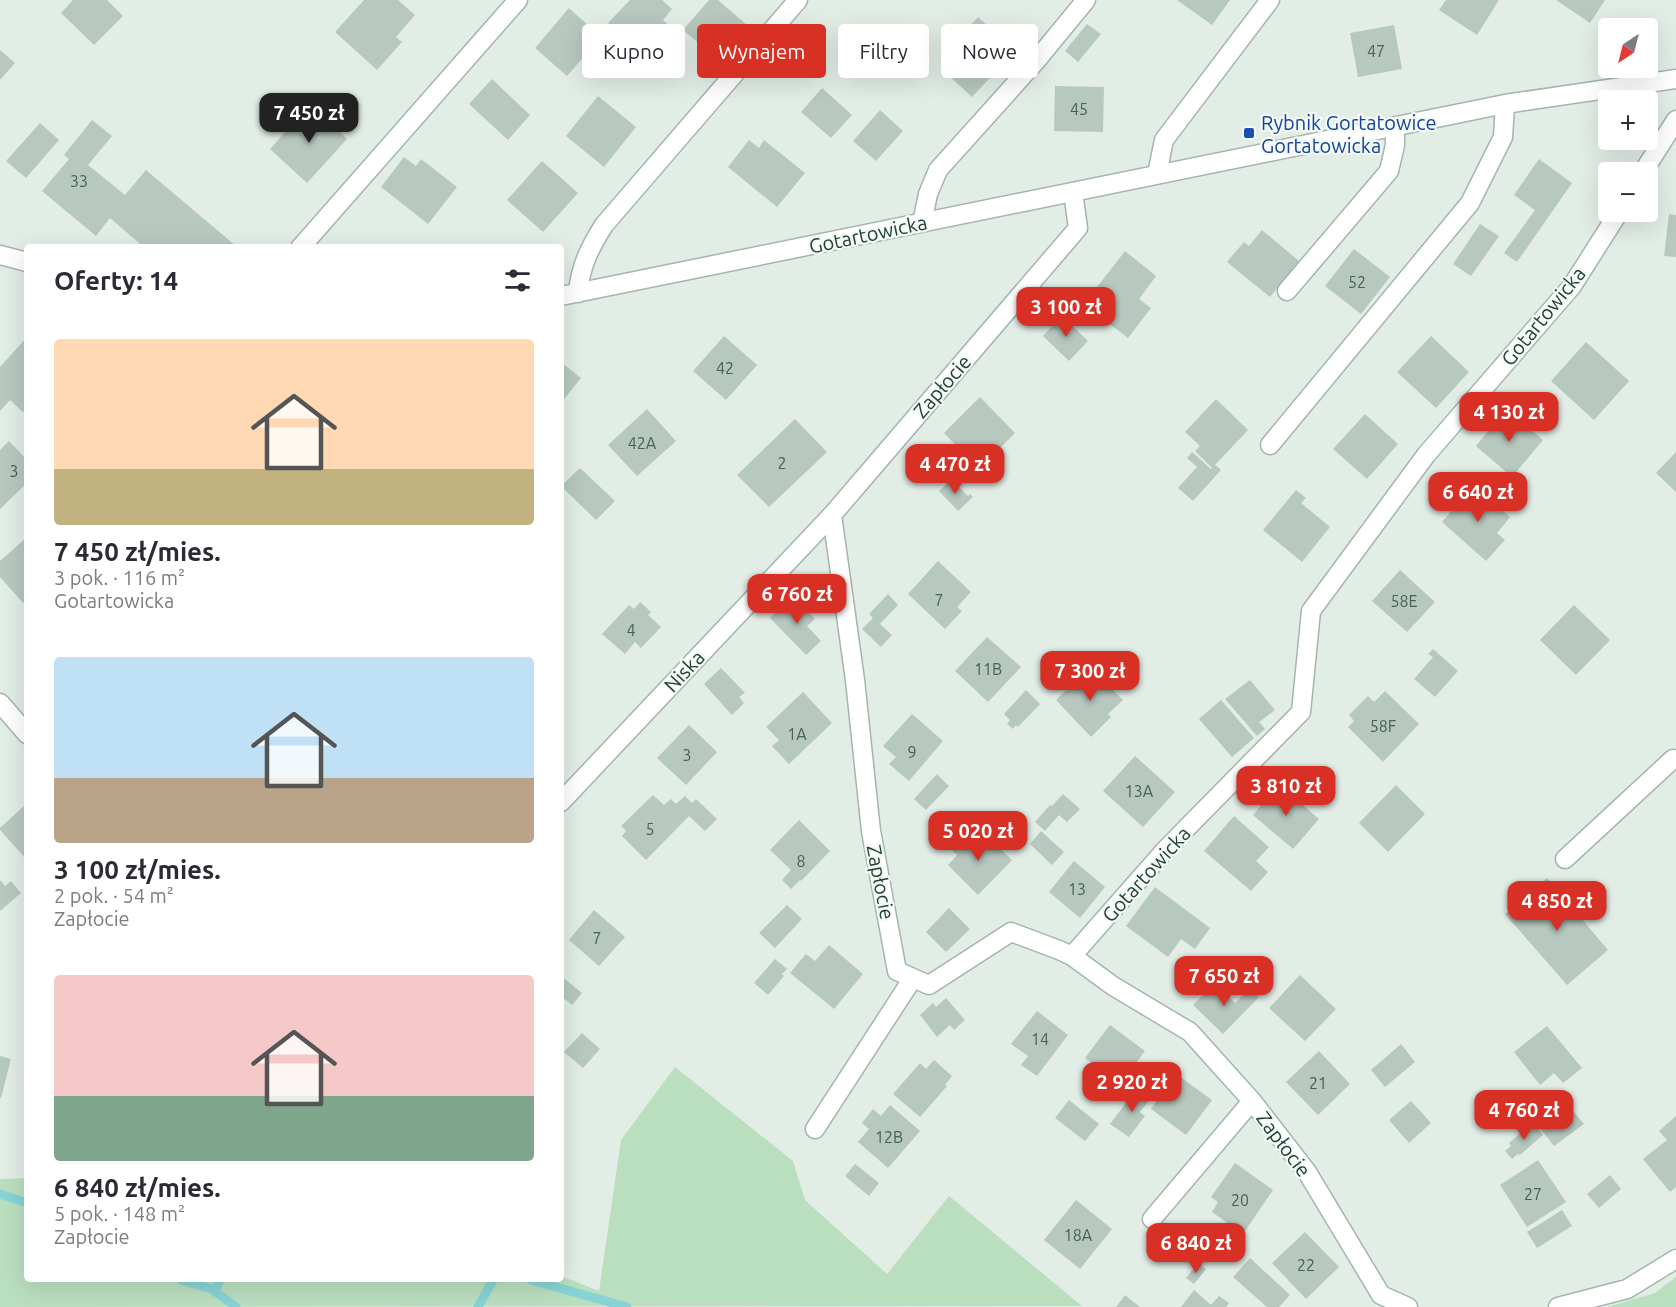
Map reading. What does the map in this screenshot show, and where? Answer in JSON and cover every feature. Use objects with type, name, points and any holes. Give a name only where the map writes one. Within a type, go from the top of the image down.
[{"type":"street","points":[[304,244],[518,0]]},
{"type":"street","name":"Gotartowicka","points":[[569,295],[604,225],[798,0]]},
{"type":"street","points":[[921,223],[928,194],[938,171],[1035,62],[1086,0]]},
{"type":"street","points":[[1157,174],[1164,140],[1270,0]]},
{"type":"street","name":"Gotartowicka","points":[[569,295],[1505,104],[1676,79]]},
{"type":"street","points":[[1270,445],[1470,203],[1503,136],[1505,104]]},
{"type":"street","points":[[1649,162],[1676,120]]},
{"type":"street","points":[[1287,291],[1389,171],[1395,145],[1395,127]]},
{"type":"street","name":"Zapłocie","points":[[1073,192],[1078,228],[832,515],[855,680],[871,831],[897,971],[929,986],[1011,932],[1072,956],[1113,986],[1190,1032],[1252,1101],[1306,1172],[1381,1295],[1408,1307]]},
{"type":"street","name":"Gotartowicka","points":[[1072,956],[1167,848],[1301,712],[1311,611],[1426,455],[1572,285],[1613,222]]},
{"type":"street","points":[[0,255],[24,261]]},
{"type":"street","name":"Niska","points":[[564,799],[832,515]]},
{"type":"street","points":[[0,703],[24,731]]},
{"type":"street","points":[[1565,859],[1675,760]]},
{"type":"street","points":[[815,1129],[913,978]]},
{"type":"street","points":[[1152,1219],[1252,1101]]},
{"type":"street","points":[[1558,1307],[1627,1289],[1676,1259]]},
{"type":"green space","points":[[675,1067],[793,1161],[805,1200],[887,1274],[949,1196],[1082,1306],[0,1307],[0,1179],[24,1178],[24,1282],[564,1282],[564,1277],[599,1291],[621,1140]]},
{"type":"green space","points":[[1676,1277],[1676,1307],[1607,1307],[1655,1293]]},
{"type":"building","points":[[73,0],[107,0],[123,16],[94,45],[61,13]]},
{"type":"building","points":[[364,0],[398,0],[415,15],[396,37],[402,42],[377,70],[335,32]]},
{"type":"building","points":[[630,0],[662,0],[672,9],[663,20],[668,24],[608,23]]},
{"type":"building","points":[[709,0],[718,0],[746,24],[697,24],[697,42],[685,32],[685,28]]},
{"type":"building","points":[[1177,0],[1230,0],[1212,25]]},
{"type":"building","points":[[1446,0],[1499,0],[1477,35],[1439,10]]},
{"type":"building","points":[[1556,0],[1605,0],[1590,23]]},
{"type":"building","points":[[569,8],[587,24],[582,24],[582,59],[567,76],[535,48]]},
{"type":"building","points":[[978,17],[986,24],[972,24]]},
{"type":"building","points":[[1087,24],[1101,34],[1078,62],[1065,51]]},
{"type":"building","points":[[1394,25],[1402,69],[1358,77],[1350,33]]},
{"type":"building","points":[[0,50],[15,63],[0,80]]},
{"type":"building","points":[[951,78],[990,78],[972,97]]},
{"type":"building","points":[[492,79],[530,115],[508,140],[469,104]]},
{"type":"building","points":[[1055,86],[1104,87],[1103,132],[1054,131]]},
{"type":"building","points":[[822,88],[852,115],[831,138],[801,112]]},
{"type":"building","points":[[598,96],[636,127],[604,167],[566,136]]},
{"type":"building","points":[[310,104],[347,139],[307,183],[270,149]]},
{"type":"building","points":[[880,110],[903,131],[876,161],[853,141]]},
{"type":"building","points":[[92,120],[112,136],[88,165],[125,195],[146,170],[234,244],[140,244],[110,218],[96,236],[42,191],[69,159],[64,155]]},
{"type":"building","points":[[40,123],[59,140],[26,178],[6,161]]},
{"type":"building","points":[[749,140],[759,148],[764,140],[805,173],[777,207],[728,167]]},
{"type":"building","points":[[404,157],[416,166],[421,159],[457,187],[428,224],[381,187]]},
{"type":"building","points":[[1539,159],[1572,183],[1517,262],[1504,253],[1535,210],[1514,195]]},
{"type":"building","points":[[542,161],[578,193],[543,232],[507,200]]},
{"type":"building","points":[[1669,214],[1676,215],[1676,257],[1664,256]]},
{"type":"building","points":[[1480,224],[1499,236],[1471,276],[1453,264]]},
{"type":"building","points":[[1262,230],[1299,261],[1270,297],[1227,262],[1244,242],[1249,246]]},
{"type":"building","points":[[1354,249],[1390,277],[1361,314],[1325,286]]},
{"type":"building","points":[[1125,251],[1156,276],[1139,299],[1151,308],[1128,338],[1102,318],[1112,305],[1094,291]]},
{"type":"building","points":[[1062,316],[1088,341],[1069,361],[1043,336]]},
{"type":"building","points":[[724,336],[757,365],[726,400],[693,371]]},
{"type":"building","points":[[1431,336],[1469,372],[1436,408],[1397,372]]},
{"type":"building","points":[[24,340],[23,412],[10,400],[0,411],[0,367]]},
{"type":"building","points":[[1586,342],[1629,381],[1594,420],[1551,381]]},
{"type":"building","points":[[564,364],[581,378],[564,399]]},
{"type":"building","points":[[980,397],[1015,433],[979,469],[944,433]]},
{"type":"building","points":[[1216,399],[1248,430],[1215,465],[1221,470],[1193,501],[1178,488],[1197,467],[1187,458],[1192,452],[1212,468],[1195,451],[1200,446],[1185,432]]},
{"type":"building","points":[[647,409],[676,441],[637,476],[608,445]]},
{"type":"building","points":[[1506,409],[1543,440],[1512,477],[1476,446]]},
{"type":"building","points":[[1365,414],[1398,444],[1367,479],[1333,449]]},
{"type":"building","points":[[795,419],[827,452],[769,507],[737,475]]},
{"type":"building","points":[[9,441],[24,457],[24,486],[0,509],[0,450]]},
{"type":"building","points":[[1676,452],[1676,492],[1656,473]]},
{"type":"building","points":[[580,468],[615,501],[596,520],[564,489],[564,483]]},
{"type":"building","points":[[954,477],[956,480],[954,482],[968,496],[970,494],[973,497],[958,511],[939,491]]},
{"type":"building","points":[[1474,486],[1510,517],[1497,533],[1505,540],[1486,561],[1442,522]]},
{"type":"building","points":[[1296,490],[1306,498],[1301,503],[1330,527],[1302,562],[1263,530]]},
{"type":"building","points":[[24,540],[23,603],[0,577],[0,561]]},
{"type":"building","points":[[938,561],[971,592],[957,607],[962,611],[945,629],[908,594]]},
{"type":"building","points":[[1400,570],[1435,602],[1407,632],[1372,601]]},
{"type":"building","points":[[888,594],[898,605],[880,624],[892,635],[881,647],[862,629],[873,618],[869,614]]},
{"type":"building","points":[[793,596],[815,619],[807,626],[821,641],[806,655],[770,618]]},
{"type":"building","points":[[640,602],[651,612],[648,615],[661,627],[641,648],[635,642],[625,654],[602,634],[629,605],[634,609]]},
{"type":"building","points":[[1574,605],[1610,640],[1576,675],[1540,640]]},
{"type":"building","points":[[987,637],[1021,667],[988,702],[955,671]]},
{"type":"building","points":[[1433,649],[1458,671],[1435,697],[1414,679],[1433,657],[1428,654]]},
{"type":"building","points":[[1090,667],[1123,700],[1108,714],[1111,717],[1091,737],[1056,700]]},
{"type":"building","points":[[721,668],[745,693],[739,697],[744,703],[732,715],[704,684]]},
{"type":"building","points":[[1250,680],[1275,710],[1259,722],[1265,729],[1257,736],[1225,699]]},
{"type":"building","points":[[1026,690],[1040,704],[1018,727],[1016,725],[1013,729],[1007,724],[1010,720],[1004,714]]},
{"type":"building","points":[[1385,691],[1419,724],[1383,762],[1348,727],[1354,721],[1349,715],[1368,696],[1374,702]]},
{"type":"building","points":[[803,692],[832,723],[789,764],[772,746],[779,740],[766,727]]},
{"type":"building","points":[[1221,700],[1254,738],[1232,757],[1199,719]]},
{"type":"building","points":[[912,714],[943,741],[909,781],[889,764],[896,757],[883,746]]},
{"type":"building","points":[[689,725],[717,752],[686,785],[657,758]]},
{"type":"building","points":[[1135,756],[1175,792],[1143,827],[1103,791]]},
{"type":"building","points":[[937,774],[949,786],[926,810],[914,799]]},
{"type":"building","points":[[1279,784],[1319,819],[1293,849],[1253,815]]},
{"type":"building","points":[[1396,785],[1425,814],[1388,852],[1359,823]]},
{"type":"building","points":[[1063,794],[1080,809],[1067,822],[1059,815],[1045,831],[1035,822]]},
{"type":"building","points":[[653,795],[664,805],[671,799],[676,804],[685,796],[692,803],[696,799],[717,819],[705,831],[689,816],[646,860],[622,836],[626,831],[621,826]]},
{"type":"building","points":[[24,806],[24,857],[0,830]]},
{"type":"building","points":[[1234,816],[1269,847],[1256,861],[1268,872],[1251,891],[1204,851]]},
{"type":"building","points":[[799,820],[830,851],[791,889],[782,880],[791,870],[770,850]]},
{"type":"building","points":[[981,831],[1012,860],[978,895],[948,865],[957,855],[949,847],[960,837],[967,845]]},
{"type":"building","points":[[1041,831],[1064,852],[1052,865],[1030,844]]},
{"type":"building","points":[[1074,861],[1105,887],[1080,918],[1049,892]]},
{"type":"building","points":[[1547,878],[1608,950],[1567,985],[1505,914]]},
{"type":"building","points":[[0,880],[5,886],[11,881],[21,893],[0,911]]},
{"type":"building","points":[[1155,887],[1210,928],[1195,949],[1181,939],[1168,957],[1126,926]]},
{"type":"building","points":[[787,905],[802,919],[775,948],[759,933]]},
{"type":"building","points":[[949,908],[970,929],[946,952],[926,932]]},
{"type":"building","points":[[594,910],[625,937],[599,966],[569,940]]},
{"type":"building","points":[[829,945],[863,974],[834,1009],[790,973],[806,954],[815,961]]},
{"type":"building","points":[[775,959],[787,969],[768,995],[754,983]]},
{"type":"building","points":[[1300,975],[1336,1009],[1305,1041],[1269,1008]]},
{"type":"building","points":[[564,978],[582,993],[572,1005],[564,998]]},
{"type":"building","points":[[1215,983],[1235,1003],[1250,988],[1259,997],[1223,1034],[1193,1005]]},
{"type":"building","points":[[946,998],[965,1020],[954,1030],[950,1025],[937,1037],[920,1015],[933,1003],[936,1007]]},
{"type":"building","points":[[1037,1011],[1068,1035],[1037,1076],[1021,1065],[1028,1056],[1011,1044]]},
{"type":"building","points":[[1110,1025],[1145,1051],[1113,1094],[1092,1078],[1099,1068],[1085,1058]]},
{"type":"building","points":[[1547,1026],[1582,1068],[1563,1083],[1554,1073],[1540,1085],[1514,1052]]},
{"type":"building","points":[[582,1033],[600,1049],[583,1068],[564,1052]]},
{"type":"building","points":[[1401,1044],[1415,1062],[1385,1087],[1371,1070]]},
{"type":"building","points":[[1319,1051],[1350,1084],[1318,1115],[1286,1082]]},
{"type":"building","points":[[0,1056],[11,1059],[1,1098],[0,1098]]},
{"type":"building","points":[[934,1060],[952,1076],[945,1085],[947,1086],[920,1117],[893,1094],[920,1063],[926,1069]]},
{"type":"building","points":[[1176,1074],[1212,1100],[1186,1135],[1151,1109]]},
{"type":"building","points":[[1138,1087],[1152,1097],[1140,1112],[1145,1116],[1129,1137],[1110,1124]]},
{"type":"building","points":[[1069,1100],[1099,1124],[1085,1141],[1055,1118]]},
{"type":"building","points":[[1411,1101],[1431,1123],[1409,1143],[1389,1120]]},
{"type":"building","points":[[890,1105],[920,1131],[888,1168],[858,1142],[869,1129],[862,1123],[873,1109],[881,1116]]},
{"type":"building","points":[[1572,1110],[1584,1124],[1554,1146],[1535,1122],[1546,1115],[1553,1124]]},
{"type":"building","points":[[1676,1116],[1676,1187],[1670,1192],[1643,1159],[1667,1140],[1659,1131]]},
{"type":"building","points":[[1533,1122],[1543,1135],[1512,1159],[1505,1151],[1511,1146],[1509,1143]]},
{"type":"building","points":[[1538,1160],[1566,1202],[1527,1227],[1500,1185]]},
{"type":"building","points":[[1235,1163],[1273,1190],[1243,1234],[1212,1212],[1218,1202],[1211,1197]]},
{"type":"building","points":[[855,1164],[879,1183],[869,1196],[845,1176]]},
{"type":"building","points":[[1610,1175],[1621,1189],[1599,1208],[1587,1194]]},
{"type":"building","points":[[1076,1200],[1112,1229],[1080,1269],[1044,1240]]},
{"type":"building","points":[[1562,1210],[1572,1226],[1537,1248],[1527,1232]]},
{"type":"building","points":[[1305,1232],[1339,1267],[1306,1299],[1272,1263]]},
{"type":"building","points":[[1250,1258],[1290,1295],[1279,1307],[1267,1307],[1233,1277]]},
{"type":"building","points":[[1198,1263],[1206,1269],[1194,1284],[1186,1278]]},
{"type":"building","points":[[1194,1290],[1211,1305],[1219,1296],[1229,1303],[1226,1307],[1181,1307]]},
{"type":"building","points":[[1125,1295],[1140,1307],[1116,1307]]},
{"type":"waterway","points":[[0,1194],[24,1202]]},
{"type":"waterway","points":[[188,1282],[212,1289],[236,1307]]},
{"type":"waterway","points":[[215,1292],[219,1282]]},
{"type":"waterway","points":[[478,1307],[492,1282]]},
{"type":"waterway","points":[[538,1282],[627,1307]]},
{"type":"place","name":"Rybnik Gortatowice Gortatowicka","points":[[1249,133]]}]
